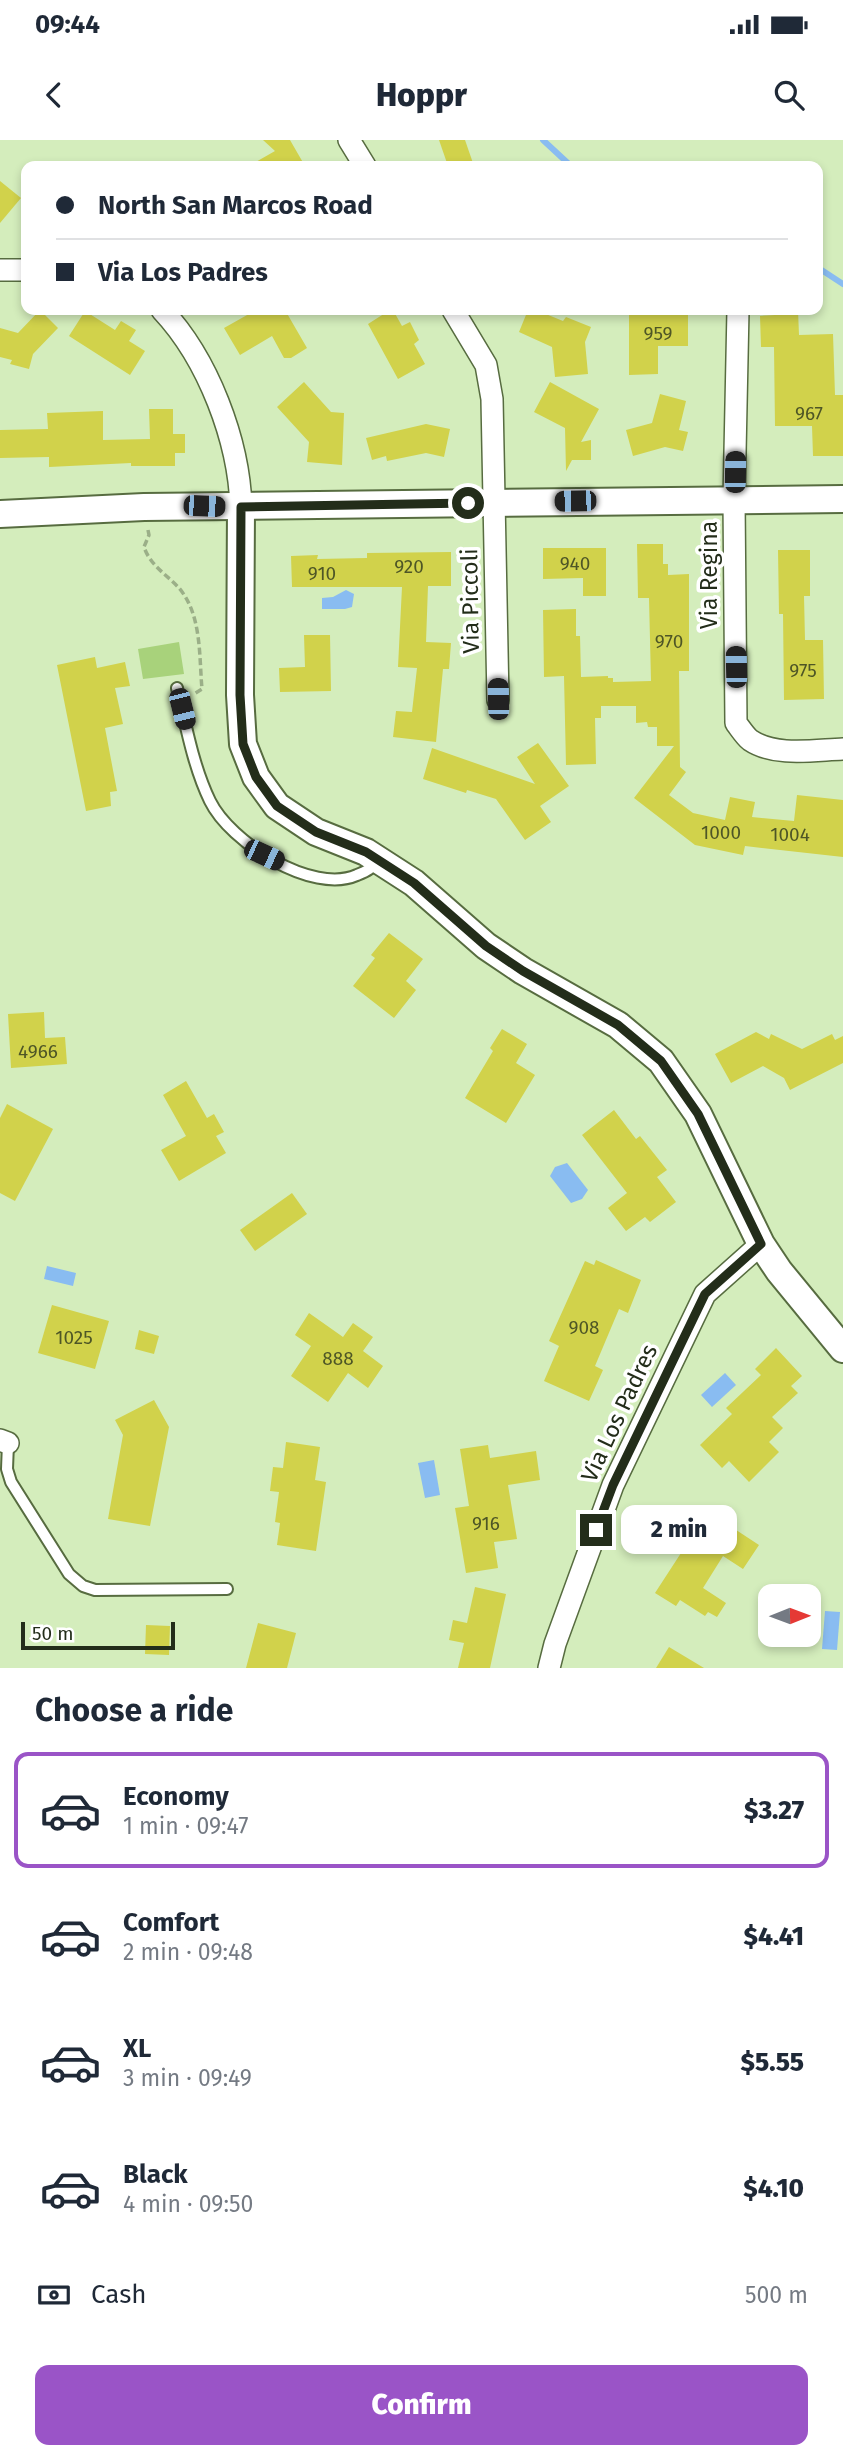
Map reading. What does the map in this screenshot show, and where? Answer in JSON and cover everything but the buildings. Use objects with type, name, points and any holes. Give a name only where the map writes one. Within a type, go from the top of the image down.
[{"type":"street","points":[[349,140],[362,161]]},
{"type":"street","points":[[0,270],[21,270]]},
{"type":"street","points":[[167,315],[198,362],[230,431],[240,472],[240,695],[243,744],[256,777],[277,806],[316,832],[366,852],[414,883],[486,946],[523,971],[618,1025],[661,1061],[698,1114],[761,1244],[779,1271],[843,1349]]},
{"type":"street","name":"Via Piccoli","points":[[456,315],[486,365],[492,399],[498,699]]},
{"type":"street","name":"Via Regina","points":[[738,315],[734,500],[736,723],[748,739],[766,748],[843,749]]},
{"type":"street","points":[[0,514],[144,507],[843,499]]},
{"type":"street","name":"Via Los Padres","points":[[549,1668],[555,1644],[613,1485],[705,1294],[761,1244]]},
{"type":"lane","points":[[177,688],[192,752],[210,802],[228,826],[264,855],[323,880],[346,880],[372,868],[377,859]]},
{"type":"lane","points":[[4,1441],[11,1482],[69,1574],[83,1586],[95,1590],[117,1591],[227,1589]]},
{"type":"path","points":[[144,507],[149,536],[144,547],[146,554],[170,582],[178,587],[191,610],[196,628],[202,689],[198,693],[190,694]]},
{"type":"green space","points":[[179,642],[184,674],[143,679],[138,649]]},
{"type":"water","points":[[346,590],[354,594],[352,607],[322,609],[322,598],[333,597]]},
{"type":"water","points":[[567,1163],[588,1190],[582,1199],[571,1203],[550,1176],[555,1167]]},
{"type":"water","points":[[47,1266],[76,1273],[73,1286],[44,1279]]},
{"type":"water","points":[[725,1373],[736,1385],[712,1407],[701,1395]]},
{"type":"water","points":[[434,1460],[440,1495],[425,1498],[418,1463]]},
{"type":"water","points":[[825,1611],[840,1612],[837,1650],[822,1649]]},
{"type":"waterway","points":[[543,140],[566,161]]},
{"type":"waterway","points":[[823,271],[843,284]]},
{"type":"route","points":[[468,503],[241,507],[240,695],[243,744],[256,777],[277,806],[316,832],[366,852],[414,883],[486,946],[523,971],[618,1025],[661,1061],[698,1114],[761,1244],[705,1294],[613,1485],[596,1530]]}]
